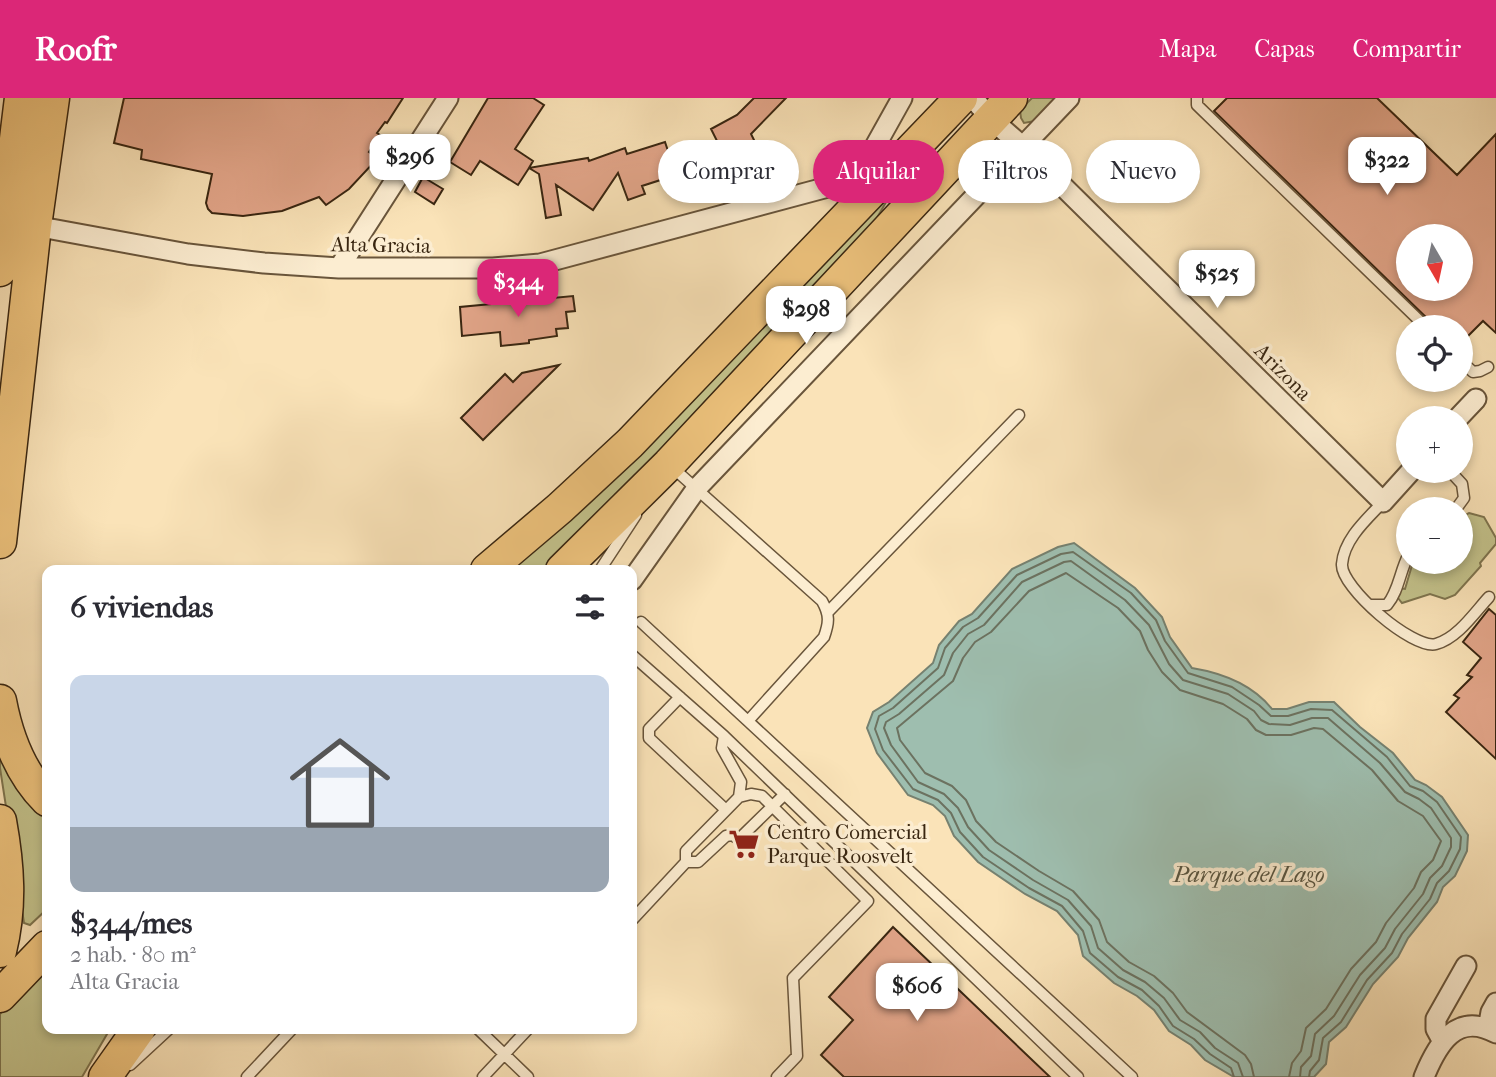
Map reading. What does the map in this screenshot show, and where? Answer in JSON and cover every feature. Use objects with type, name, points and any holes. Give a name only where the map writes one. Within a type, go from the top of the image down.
[{"type":"main road","points":[[0,542],[15,229],[4,194],[20,98]]},
{"type":"main road","points":[[0,270],[15,229],[53,98]]},
{"type":"main road","points":[[493,565],[630,443],[961,98]]},
{"type":"main road","points":[[567,565],[669,464],[992,105]]},
{"type":"main road","points":[[0,701],[10,745],[42,795]]},
{"type":"main road","points":[[0,821],[7,857],[8,891],[6,929],[0,951]]},
{"type":"main road","points":[[0,972],[42,929]]},
{"type":"main road","points":[[0,996],[42,952]]},
{"type":"main road","points":[[104,1077],[133,1034]]},
{"type":"street","points":[[339,268],[448,98]]},
{"type":"street","name":"Alta Gracia","points":[[15,229],[264,263],[339,268],[493,268],[540,264],[828,187],[852,174],[868,159],[902,98]]},
{"type":"street","points":[[1030,140],[1069,98]]},
{"type":"street","name":"Arizona","points":[[992,105],[1018,140]]},
{"type":"street","name":"Arizona","points":[[1072,195],[1383,502]]},
{"type":"street","points":[[637,573],[697,488],[969,203]]},
{"type":"street","points":[[1469,406],[1476,399]]},
{"type":"street","points":[[1383,502],[1400,483]]},
{"type":"street","points":[[1442,1040],[1436,1029],[1436,1019],[1466,966]]},
{"type":"street","points":[[1492,1031],[1491,1012],[1496,1003]]},
{"type":"street","points":[[1424,1077],[1442,1040],[1457,1030],[1471,1026],[1483,1026],[1492,1031]]},
{"type":"lane","points":[[1196,98],[1197,105],[1414,315]]},
{"type":"lane","points":[[1473,372],[1488,367]]},
{"type":"lane","points":[[828,612],[1019,415]]},
{"type":"lane","points":[[603,565],[669,464],[822,601],[828,612],[824,637],[748,721]]},
{"type":"lane","points":[[1383,502],[1357,530],[1344,551],[1341,567],[1345,578],[1402,633],[1418,642],[1435,644],[1454,634],[1489,597]]},
{"type":"lane","points":[[1370,604],[1387,605],[1399,574]]},
{"type":"lane","points":[[641,622],[1132,1077]]},
{"type":"lane","points":[[637,659],[724,736],[1078,1077]]},
{"type":"lane","points":[[680,697],[649,729],[649,738],[726,810]]},
{"type":"lane","points":[[724,736],[722,748],[741,782],[739,797]]},
{"type":"lane","points":[[637,915],[686,862],[686,851],[739,797],[751,794],[762,796],[868,901]]},
{"type":"lane","points":[[686,862],[698,862],[726,836],[732,835],[739,839],[785,794]]},
{"type":"lane","points":[[777,1077],[797,1056],[793,978],[881,887]]},
{"type":"lane","points":[[117,1077],[164,1034]]},
{"type":"lane","points":[[247,1077],[287,1034]]},
{"type":"lane","points":[[483,1034],[528,1077]]},
{"type":"lane","points":[[483,1077],[523,1034]]},
{"type":"shaded area","points":[[1032,98],[1057,98],[1035,121],[1024,123],[1020,110]]},
{"type":"shaded area","points":[[956,121],[956,127],[944,140],[937,140]]},
{"type":"shaded area","points":[[873,203],[886,203],[867,235],[553,565],[507,565]]},
{"type":"shaded area","points":[[1473,514],[1484,517],[1496,538],[1496,544],[1480,563],[1481,566],[1455,595],[1445,599],[1430,594],[1402,603],[1398,598],[1398,588],[1405,589],[1409,574],[1473,574]]},
{"type":"shaded area","points":[[0,746],[42,812],[42,914],[30,925],[24,923],[0,768]]},
{"type":"shaded area","points":[[42,963],[42,1034],[107,1034],[82,1077],[0,1077],[0,1014]]},
{"type":"water","name":"Parque del Lago","points":[[1074,543],[1135,588],[1162,617],[1170,637],[1192,668],[1236,681],[1256,693],[1272,709],[1287,709],[1309,702],[1334,702],[1393,753],[1415,780],[1442,797],[1468,835],[1467,851],[1455,876],[1443,887],[1437,902],[1408,938],[1398,957],[1373,984],[1346,1027],[1329,1042],[1326,1064],[1314,1077],[1234,1077],[1205,1060],[1191,1045],[1169,1031],[1154,1010],[1114,983],[1083,956],[1078,935],[1057,911],[1025,894],[978,862],[954,836],[945,816],[933,805],[908,795],[877,753],[867,728],[873,712],[889,702],[933,663],[939,645],[959,621],[972,614],[1012,569],[1058,547]]},
{"type":"building","points":[[124,98],[403,98],[377,133],[380,135],[369,152],[378,158],[349,189],[326,205],[319,197],[282,211],[243,216],[212,213],[208,209],[206,203],[212,174],[141,159],[142,150],[114,143]]},
{"type":"building","points":[[488,98],[533,98],[544,105],[515,149],[533,161],[518,185],[480,161],[471,175],[450,162]]},
{"type":"building","points":[[754,98],[786,98],[751,134],[754,140],[716,140],[711,129],[737,115]]},
{"type":"building","points":[[1227,98],[1377,98],[1457,175],[1496,134],[1496,333],[1483,321],[1473,331],[1473,315],[1424,315],[1409,301],[1474,301],[1474,224],[1396,224],[1396,288],[1214,111]]},
{"type":"building","points":[[658,144],[658,181],[642,186],[645,194],[628,200],[618,173],[593,210],[556,185],[561,215],[546,218],[539,174],[529,168],[588,158],[589,161],[625,148],[627,154]]},
{"type":"building","points":[[423,177],[443,189],[434,204],[415,192]]},
{"type":"building","points":[[573,296],[575,311],[566,312],[568,328],[556,329],[557,336],[501,346],[500,332],[462,336],[460,307]]},
{"type":"building","points":[[559,365],[483,440],[461,418],[505,374],[513,382],[522,373]]},
{"type":"building","points":[[1489,609],[1496,615],[1496,759],[1446,712],[1459,698],[1454,695],[1472,677],[1467,675],[1481,658],[1463,642]]},
{"type":"building","points":[[893,927],[1050,1077],[844,1077],[821,1055],[853,1020],[829,997]]},
{"type":"place","name":"Centro Comercial Parque Roosvelt","points":[[744,844]]}]
